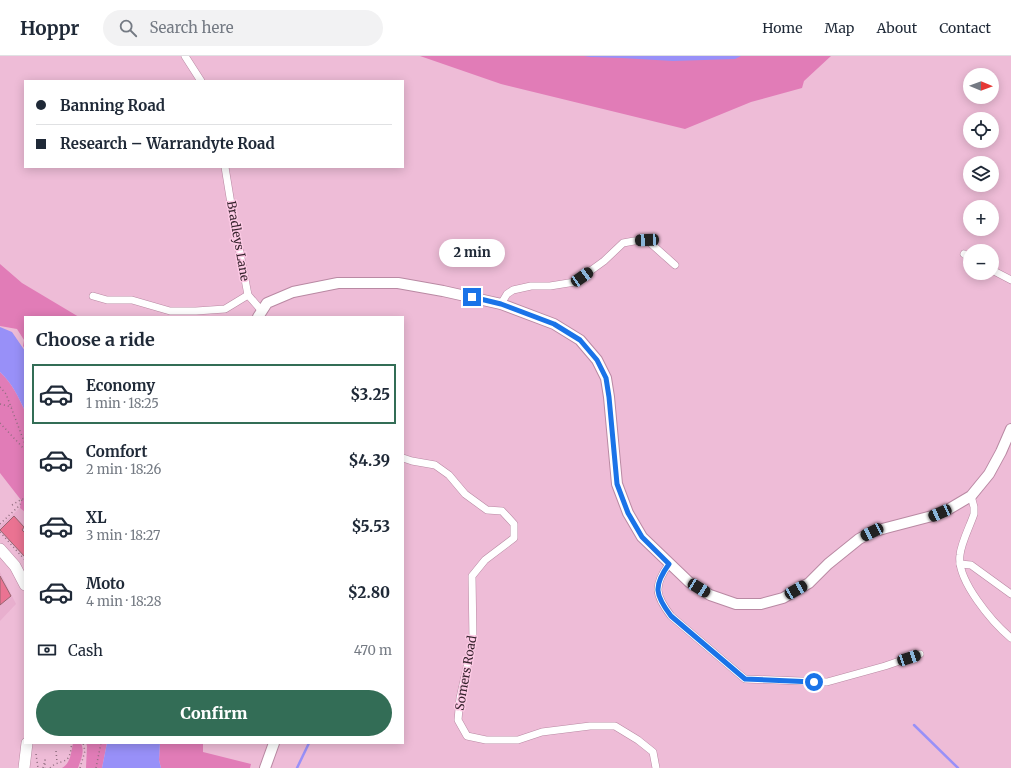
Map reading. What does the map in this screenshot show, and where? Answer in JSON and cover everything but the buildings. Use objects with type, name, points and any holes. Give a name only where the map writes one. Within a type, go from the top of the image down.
[{"type":"main road","points":[[260,313],[267,303],[293,292],[338,283],[398,283],[501,304],[554,324],[580,340],[597,360],[606,378],[617,484],[628,513],[642,537],[689,582],[710,595],[736,604],[761,604],[783,598],[809,583],[828,564],[860,539],[872,532],[932,516],[971,496],[990,474],[1011,429]]},
{"type":"main road","points":[[0,549],[15,566],[24,583]]},
{"type":"main road","points":[[24,768],[27,744]]},
{"type":"main road","points":[[264,768],[274,744]]},
{"type":"street","points":[[185,56],[200,80]]},
{"type":"street","name":"Bradleys Lane","points":[[225,168],[248,295],[260,313]]},
{"type":"street","points":[[501,304],[507,294],[513,290],[531,286],[550,286],[575,282],[604,261],[623,243],[647,240],[675,265]]},
{"type":"street","points":[[999,274],[1011,280]]},
{"type":"street","points":[[94,296],[107,300],[132,300],[170,311],[196,312],[225,309],[248,295]]},
{"type":"street","name":"Somers Road","points":[[404,458],[435,465],[449,475],[465,494],[487,510],[502,512],[514,524],[514,538],[485,560],[472,576],[473,640],[460,698],[458,720],[467,736],[486,740],[518,740],[542,732],[590,726],[615,726],[638,740],[653,752],[656,768]]},
{"type":"street","points":[[971,496],[974,514],[960,555],[960,564],[968,586],[979,604],[1011,638]]},
{"type":"street","points":[[669,564],[661,574],[658,582],[658,593],[662,605],[671,616],[745,679],[827,682],[885,666],[920,654]]},
{"type":"street","points":[[960,564],[970,565],[1011,594]]},
{"type":"path","points":[[0,387],[6,394],[12,407],[24,441]]},
{"type":"path","points":[[0,404],[12,407]]},
{"type":"path","points":[[0,423],[24,449]]},
{"type":"path","points":[[12,505],[24,499]]},
{"type":"path","points":[[0,524],[20,505],[24,499]]},
{"type":"path","points":[[0,532],[24,559]]},
{"type":"path","points":[[50,768],[57,762],[66,761],[69,758],[72,744]]},
{"type":"path","points":[[80,768],[84,751],[83,744]]},
{"type":"path","points":[[96,768],[101,744]]},
{"type":"path","points":[[56,751],[57,762]]},
{"type":"path","points":[[36,754],[38,768]]},
{"type":"shaded area","points":[[420,56],[831,56],[804,81],[802,88],[751,102],[685,129],[501,84]]},
{"type":"shaded area","points":[[584,56],[741,56],[735,59],[673,61]]},
{"type":"shaded area","points":[[0,264],[22,283],[77,316],[24,316],[24,340],[17,329],[0,326]]},
{"type":"shaded area","points":[[0,327],[12,332],[24,350],[24,409],[11,385],[0,372]]},
{"type":"shaded area","points":[[0,372],[11,385],[24,409],[24,511],[20,508],[21,500],[0,473]]},
{"type":"shaded area","points":[[20,508],[24,511],[24,557],[0,530],[0,526]]},
{"type":"shaded area","points":[[0,572],[16,604],[0,621]]},
{"type":"shaded area","points":[[73,744],[81,744],[83,749],[78,768],[62,768],[69,760]]},
{"type":"shaded area","points":[[86,744],[107,744],[102,768],[86,768]]},
{"type":"shaded area","points":[[107,744],[160,744],[159,760],[161,768],[102,768]]},
{"type":"shaded area","points":[[160,744],[203,744],[203,752],[251,764],[250,768],[161,768],[159,760]]},
{"type":"waterway","points":[[914,725],[958,768]]},
{"type":"waterway","points":[[297,768],[309,744]]},
{"type":"route","points":[[472,297],[501,304],[554,324],[580,340],[597,360],[606,378],[617,484],[628,513],[642,537],[669,564],[661,574],[658,582],[658,593],[662,605],[671,616],[702,644],[745,679],[814,682]]}]
